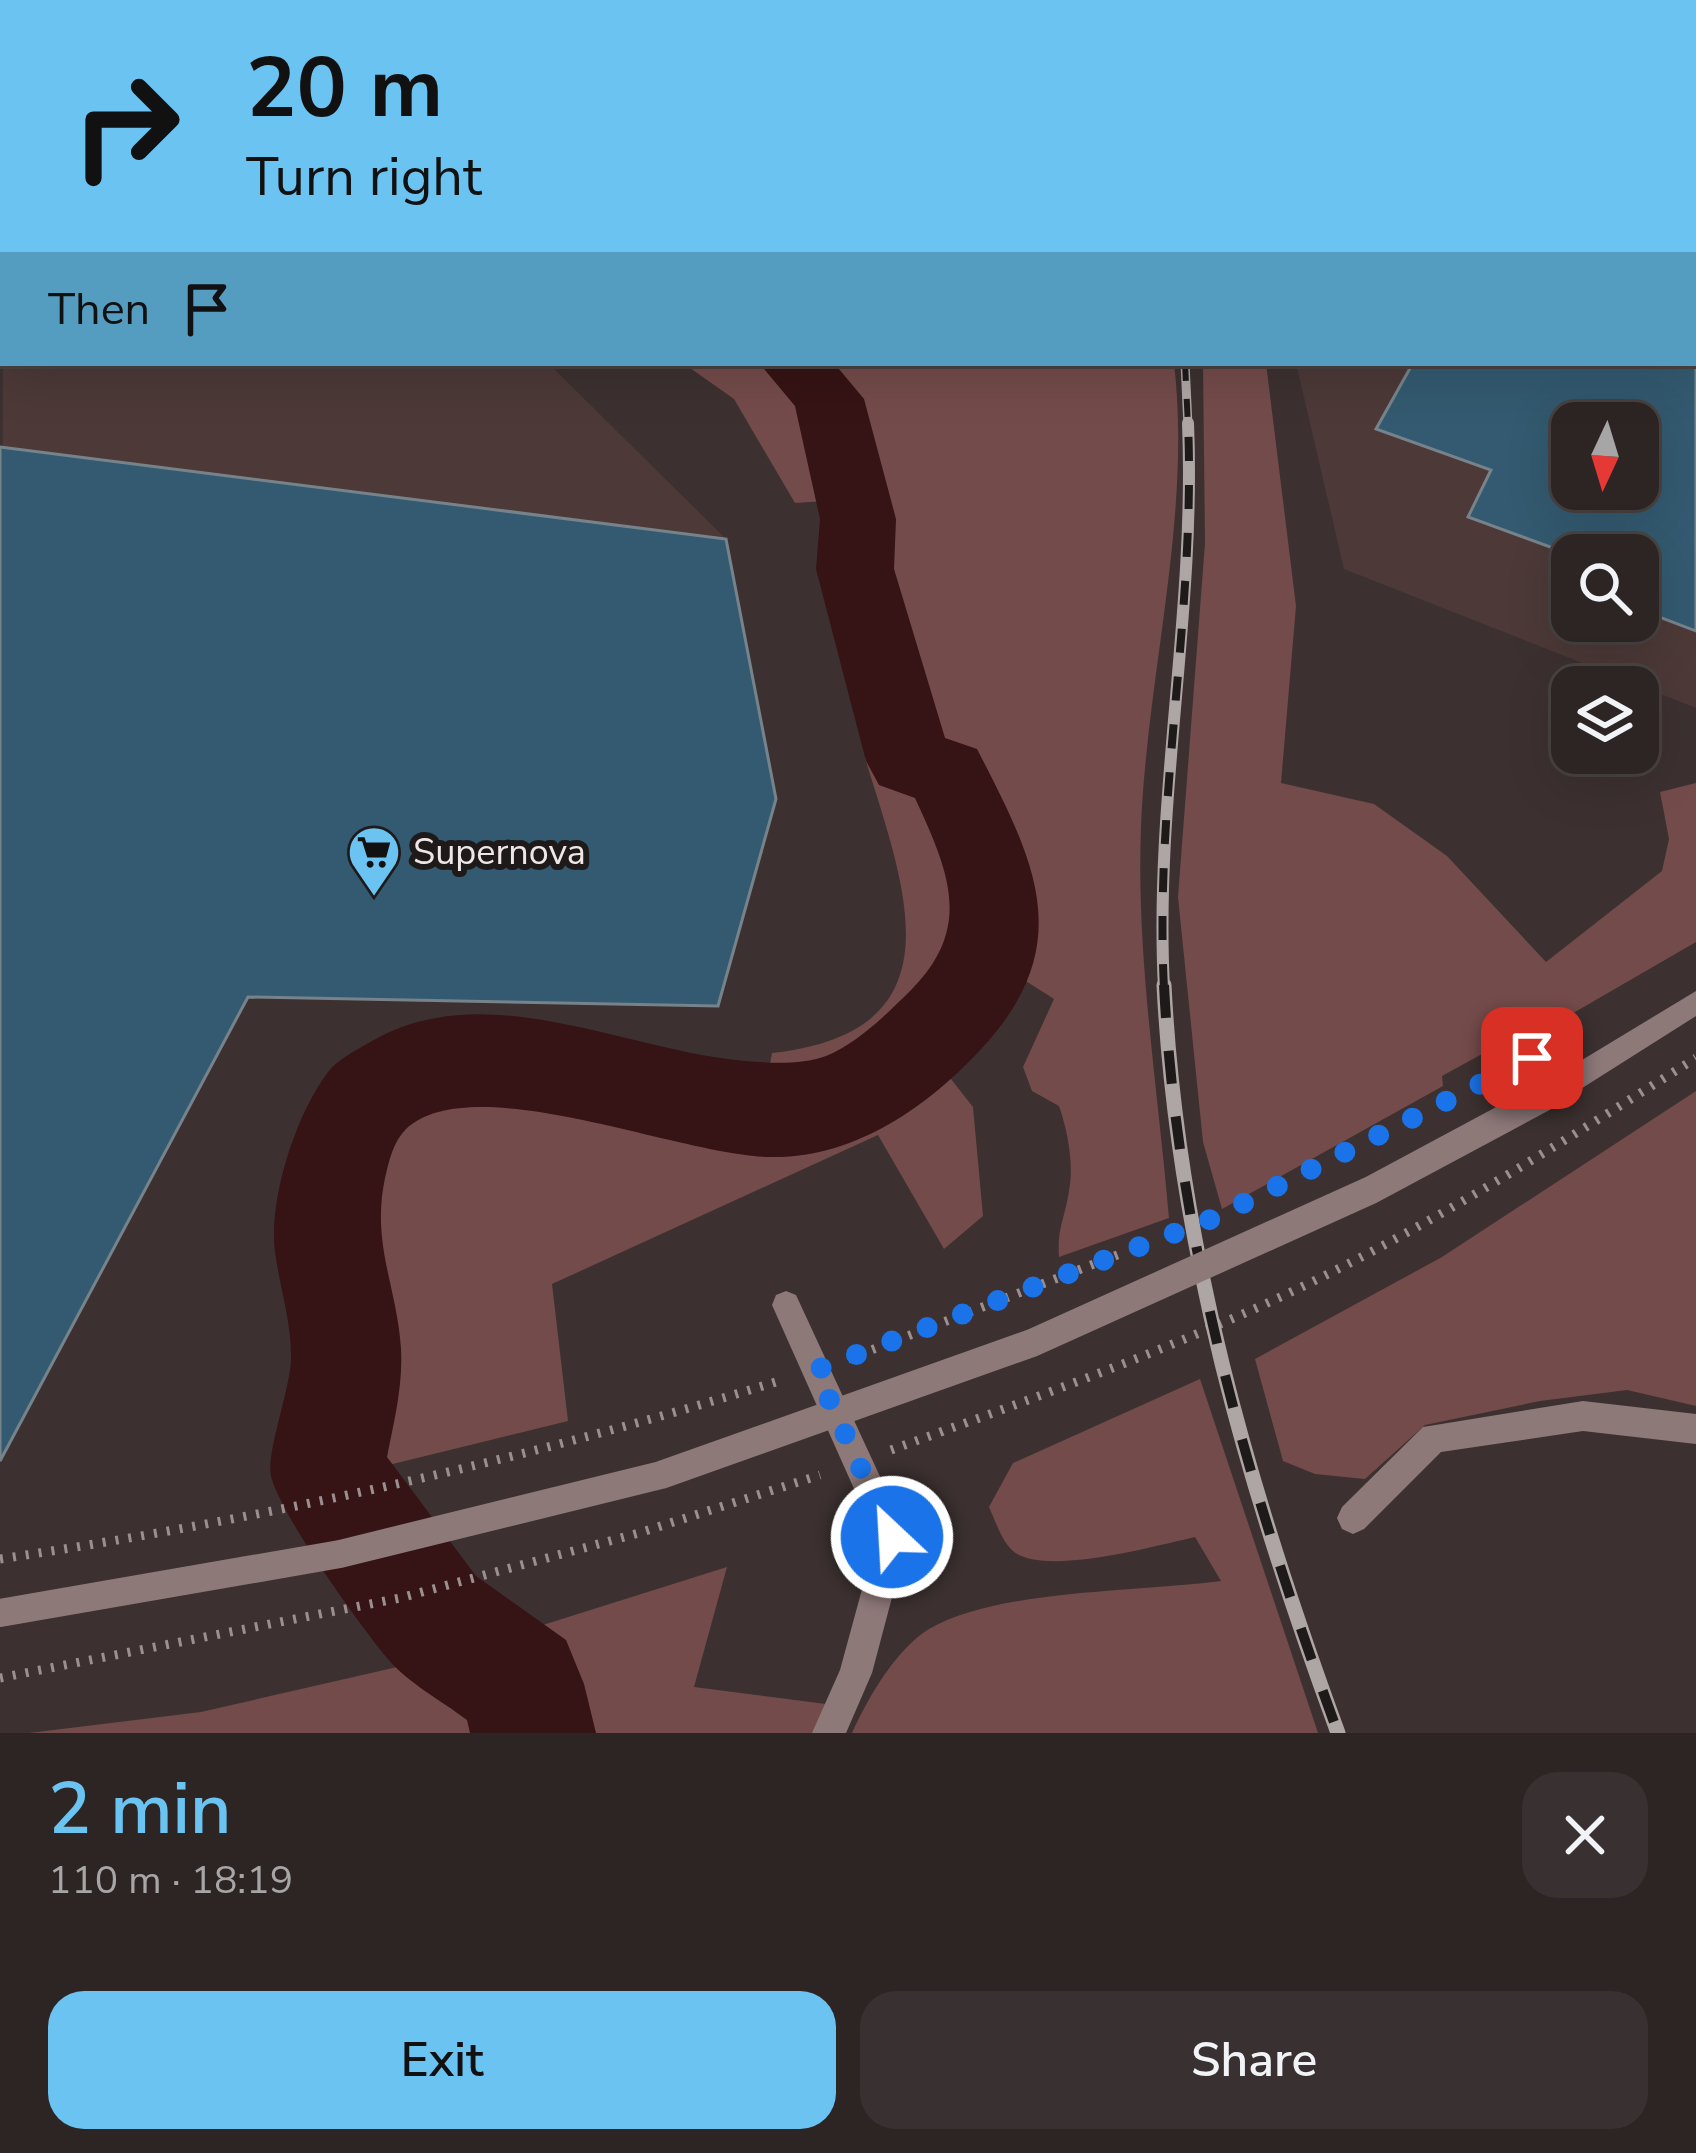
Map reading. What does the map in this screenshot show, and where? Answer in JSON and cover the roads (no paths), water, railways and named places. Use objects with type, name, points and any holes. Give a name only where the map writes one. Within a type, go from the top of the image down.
[{"type":"street","points":[[0,1613],[340,1554],[661,1475],[1032,1343],[1371,1190],[1547,1095],[1696,1002]]},
{"type":"street","points":[[786,1305],[892,1537],[856,1673],[830,1733]]},
{"type":"street","points":[[1353,1518],[1434,1438],[1583,1416],[1696,1429]]},
{"type":"waterway","points":[[533,1733],[522,1684],[433,1619],[327,1472],[346,1369],[342,1314],[327,1248],[327,1212],[343,1145],[361,1107],[417,1068],[469,1060],[527,1064],[713,1105],[773,1111],[829,1103],[874,1080],[940,1026],[969,996],[987,966],[995,935],[989,873],[947,774],[909,761],[855,569],[858,519],[829,399],[797,366]]},
{"type":"railway","points":[[1185,366],[1188,426]]},
{"type":"railway","points":[[1164,988],[1162,917],[1186,564],[1188,423]]},
{"type":"railway","points":[[1164,985],[1184,1177],[1222,1365],[1275,1550],[1338,1733]]},
{"type":"place","name":"Supernova","points":[[374,898]]}]
